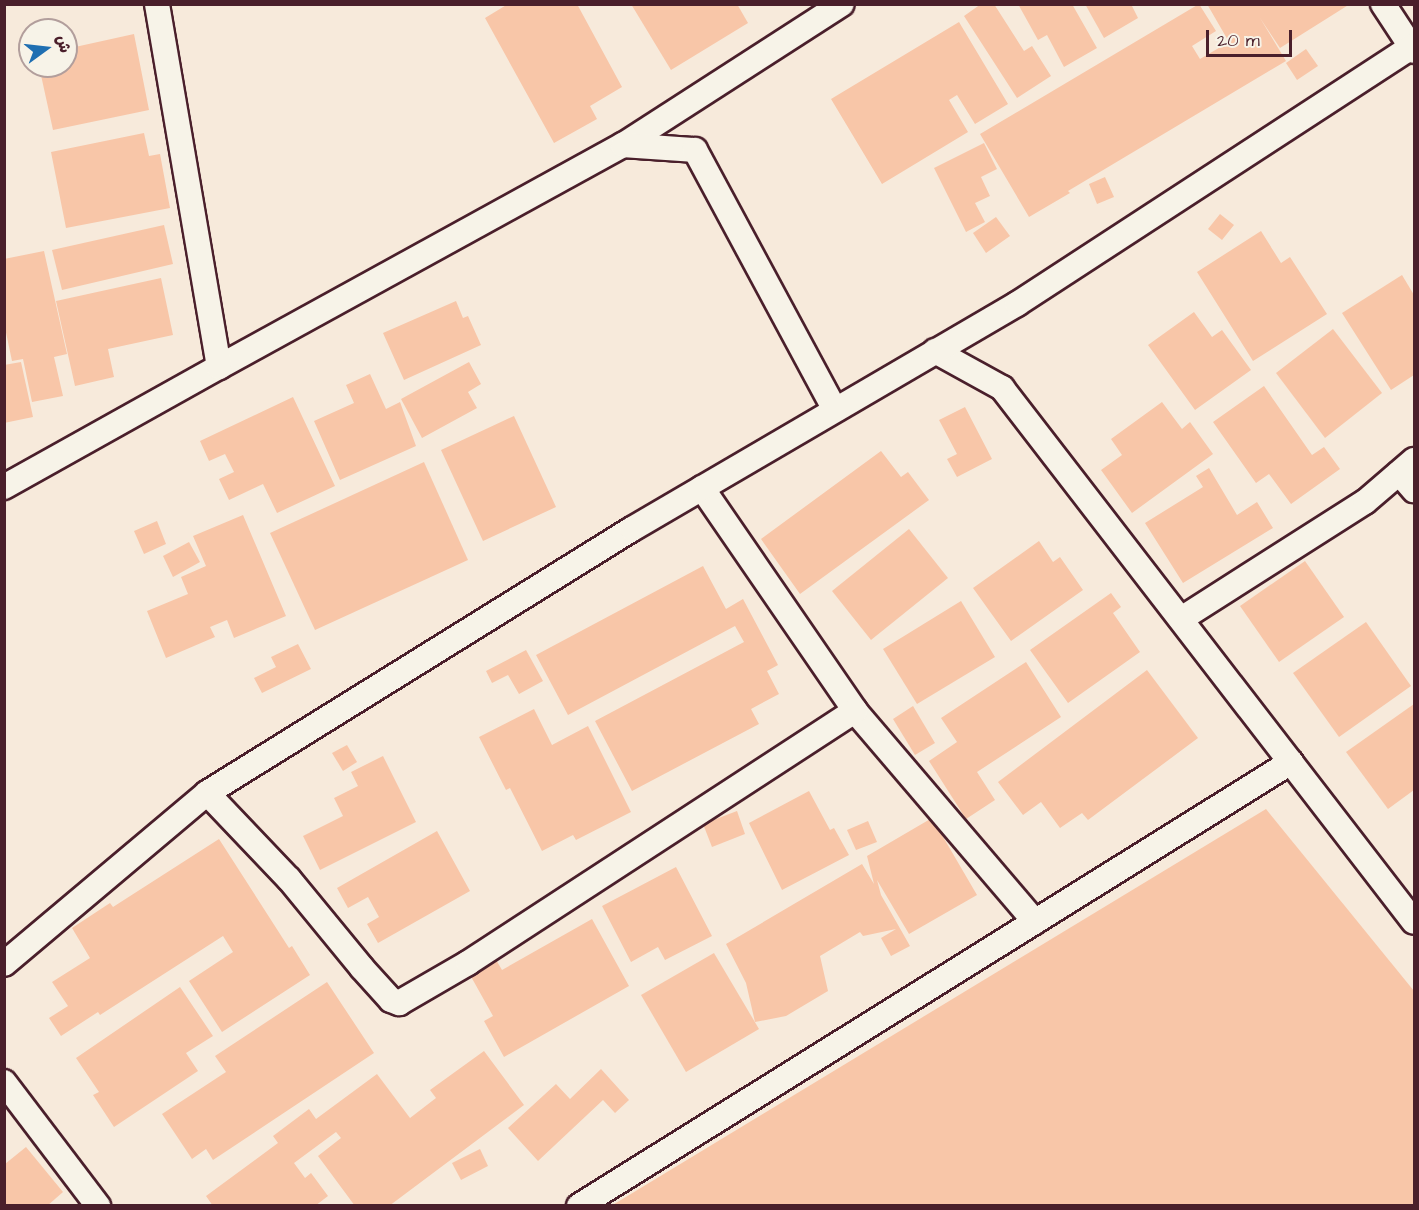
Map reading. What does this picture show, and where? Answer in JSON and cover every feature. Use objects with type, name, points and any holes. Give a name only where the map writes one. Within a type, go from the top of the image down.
[{"type":"street","points":[[4,487],[623,146],[842,4]]},
{"type":"street","points":[[4,964],[207,793],[702,488],[1017,304],[1414,48],[1383,4]]},
{"type":"street","points":[[164,8],[219,367]]},
{"type":"street","points":[[623,146],[695,150],[835,410]]},
{"type":"street","points":[[935,351],[1002,388],[1414,922]]},
{"type":"street","points":[[1181,619],[1409,475]]},
{"type":"street","points":[[702,488],[855,711],[1035,922]]},
{"type":"street","points":[[207,793],[289,879],[391,1000],[399,1003],[468,963],[855,711]]},
{"type":"street","points":[[579,1206],[1291,762]]},
{"type":"street","points":[[4,1082],[98,1206]]},
{"type":"building","points":[[508,4],[577,4],[622,87],[590,106],[597,119],[554,143],[485,18]]},
{"type":"building","points":[[631,4],[737,4],[748,23],[671,70]]},
{"type":"building","points":[[981,4],[994,4],[1024,51],[1032,46],[1051,76],[1017,98],[964,16]]},
{"type":"building","points":[[1018,4],[1072,4],[1097,48],[1064,67],[1047,35],[1038,40]]},
{"type":"building","points":[[1085,4],[1131,4],[1138,18],[1104,38]]},
{"type":"building","points":[[1199,4],[1216,31],[1192,46],[1200,59],[1229,42],[1207,4],[1350,4],[1280,48],[1260,18],[1286,61],[1068,191],[1070,193],[1029,217],[980,134]]},
{"type":"building","points":[[959,22],[1008,104],[975,124],[957,95],[949,100],[968,132],[882,184],[831,99]]},
{"type":"building","points":[[134,34],[149,110],[53,130],[42,78],[78,78],[78,46]]},
{"type":"building","points":[[1306,49],[1318,66],[1297,80],[1286,63]]},
{"type":"building","points":[[144,133],[149,156],[160,154],[170,208],[66,228],[51,152]]},
{"type":"building","points":[[984,143],[997,169],[981,177],[990,196],[975,203],[985,222],[966,232],[934,168]]},
{"type":"building","points":[[1105,177],[1114,197],[1097,204],[1089,184]]},
{"type":"building","points":[[1220,214],[1234,225],[1222,240],[1208,229]]},
{"type":"building","points":[[996,217],[1010,236],[986,253],[973,233]]},
{"type":"building","points":[[164,225],[173,264],[62,290],[52,250]]},
{"type":"building","points":[[1261,231],[1281,263],[1290,257],[1327,314],[1253,361],[1197,272]]},
{"type":"building","points":[[44,251],[67,354],[54,357],[63,396],[32,402],[23,359],[12,361],[4,323],[4,259]]},
{"type":"building","points":[[1402,275],[1414,295],[1414,375],[1391,390],[1342,313]]},
{"type":"building","points":[[161,278],[173,335],[108,349],[114,377],[75,386],[56,301]]},
{"type":"building","points":[[456,301],[463,318],[468,316],[481,345],[404,380],[383,333]]},
{"type":"building","points":[[1194,312],[1212,337],[1222,330],[1251,370],[1195,410],[1148,345]]},
{"type":"building","points":[[1333,329],[1382,393],[1325,438],[1276,373]]},
{"type":"building","points":[[21,362],[33,417],[4,423],[4,365]]},
{"type":"building","points":[[469,362],[481,384],[468,392],[477,408],[422,438],[401,399]]},
{"type":"building","points":[[370,374],[386,409],[400,402],[416,446],[340,480],[314,421],[354,403],[346,385]]},
{"type":"building","points":[[1264,386],[1312,455],[1324,447],[1340,469],[1291,504],[1269,474],[1256,483],[1213,422]]},
{"type":"building","points":[[293,397],[335,486],[277,513],[263,484],[229,500],[219,479],[234,472],[225,454],[209,461],[200,441]]},
{"type":"building","points":[[1162,402],[1182,429],[1190,422],[1213,454],[1132,513],[1101,470],[1122,455],[1111,439]]},
{"type":"building","points":[[965,407],[992,459],[957,477],[947,459],[957,454],[939,420]]},
{"type":"building","points":[[514,416],[556,507],[483,541],[441,450]]},
{"type":"building","points":[[881,451],[901,477],[908,472],[929,500],[800,594],[761,539]]},
{"type":"building","points":[[424,462],[468,560],[315,630],[270,533]]},
{"type":"building","points":[[1209,468],[1237,515],[1257,502],[1273,528],[1183,583],[1145,523],[1203,487],[1196,476]]},
{"type":"building","points":[[243,515],[286,616],[234,638],[227,620],[210,627],[215,637],[166,658],[147,611],[188,594],[181,577],[206,566],[193,536]]},
{"type":"building","points":[[157,521],[166,544],[144,554],[134,531]]},
{"type":"building","points":[[909,529],[948,578],[871,640],[832,591]]},
{"type":"building","points":[[1039,541],[1053,562],[1060,557],[1083,590],[1011,641],[973,588]]},
{"type":"building","points":[[189,542],[200,562],[173,577],[163,556]]},
{"type":"building","points":[[1305,561],[1344,617],[1279,662],[1240,606]]},
{"type":"building","points":[[703,566],[726,609],[743,599],[778,665],[767,671],[779,694],[751,709],[759,724],[632,791],[595,721],[744,642],[735,626],[568,715],[536,655]]},
{"type":"building","points":[[1111,593],[1121,607],[1113,613],[1140,652],[1068,703],[1030,650]]},
{"type":"building","points":[[961,601],[995,657],[917,704],[883,649]]},
{"type":"building","points":[[1366,622],[1411,686],[1339,737],[1293,673]]},
{"type":"building","points":[[298,644],[311,669],[262,693],[254,678],[276,667],[271,657]]},
{"type":"building","points":[[526,650],[543,681],[519,694],[508,675],[492,683],[486,671]]},
{"type":"building","points":[[1026,662],[1061,717],[977,772],[995,800],[966,819],[929,761],[957,742],[941,718]]},
{"type":"building","points":[[1147,670],[1198,738],[1088,820],[1082,813],[1060,828],[1041,802],[1023,815],[998,782]]},
{"type":"building","points":[[1414,704],[1414,790],[1388,809],[1346,752]]},
{"type":"building","points":[[913,706],[935,743],[915,755],[893,719]]},
{"type":"building","points":[[534,709],[552,745],[588,726],[631,812],[576,840],[573,835],[542,851],[510,788],[506,790],[479,737]]},
{"type":"building","points":[[347,745],[357,762],[343,771],[332,753]]},
{"type":"building","points":[[383,756],[416,822],[320,870],[303,836],[343,816],[334,798],[358,786],[351,772]]},
{"type":"building","points":[[809,791],[830,830],[834,828],[849,855],[782,890],[749,823]]},
{"type":"building","points":[[1266,809],[1414,991],[1414,1206],[611,1206]]},
{"type":"building","points":[[737,811],[745,834],[712,847],[703,824]]},
{"type":"building","points":[[932,818],[977,895],[909,934],[877,880],[881,895],[910,946],[891,956],[881,938],[896,929],[863,936],[860,932],[820,956],[828,991],[786,1016],[755,1022],[746,983],[726,944],[862,864],[874,884],[867,856]]},
{"type":"building","points":[[868,821],[877,842],[856,850],[847,830]]},
{"type":"building","points":[[437,831],[470,891],[378,943],[367,924],[379,917],[368,897],[348,908],[337,888]]},
{"type":"building","points":[[219,839],[289,948],[292,946],[310,975],[222,1032],[189,981],[233,952],[223,936],[100,1015],[98,1012],[61,1036],[49,1018],[68,1006],[52,982],[90,958],[72,928],[110,903],[113,907]]},
{"type":"building","points":[[676,867],[712,936],[665,960],[658,947],[631,962],[602,906]]},
{"type":"building","points":[[592,919],[629,986],[504,1057],[484,1021],[493,1016],[469,973],[495,958],[502,970]]},
{"type":"building","points":[[714,953],[759,1029],[686,1072],[641,995]]},
{"type":"building","points":[[327,982],[374,1053],[213,1160],[206,1149],[192,1159],[162,1114],[226,1072],[215,1056]]},
{"type":"building","points":[[180,987],[213,1036],[186,1053],[198,1071],[114,1127],[93,1095],[99,1092],[76,1058]]},
{"type":"building","points":[[484,1051],[524,1105],[389,1206],[355,1206],[318,1156],[341,1138],[336,1132],[294,1163],[305,1178],[311,1173],[328,1196],[315,1206],[213,1206],[206,1196],[278,1143],[273,1136],[309,1109],[316,1119],[377,1074],[410,1118],[436,1098],[430,1090]]},
{"type":"building","points":[[601,1069],[629,1100],[615,1113],[603,1100],[538,1161],[508,1128],[556,1084],[570,1099]]},
{"type":"building","points":[[26,1147],[63,1192],[47,1206],[5,1206],[5,1164]]},
{"type":"building","points":[[480,1149],[488,1166],[461,1180],[452,1163]]}]
